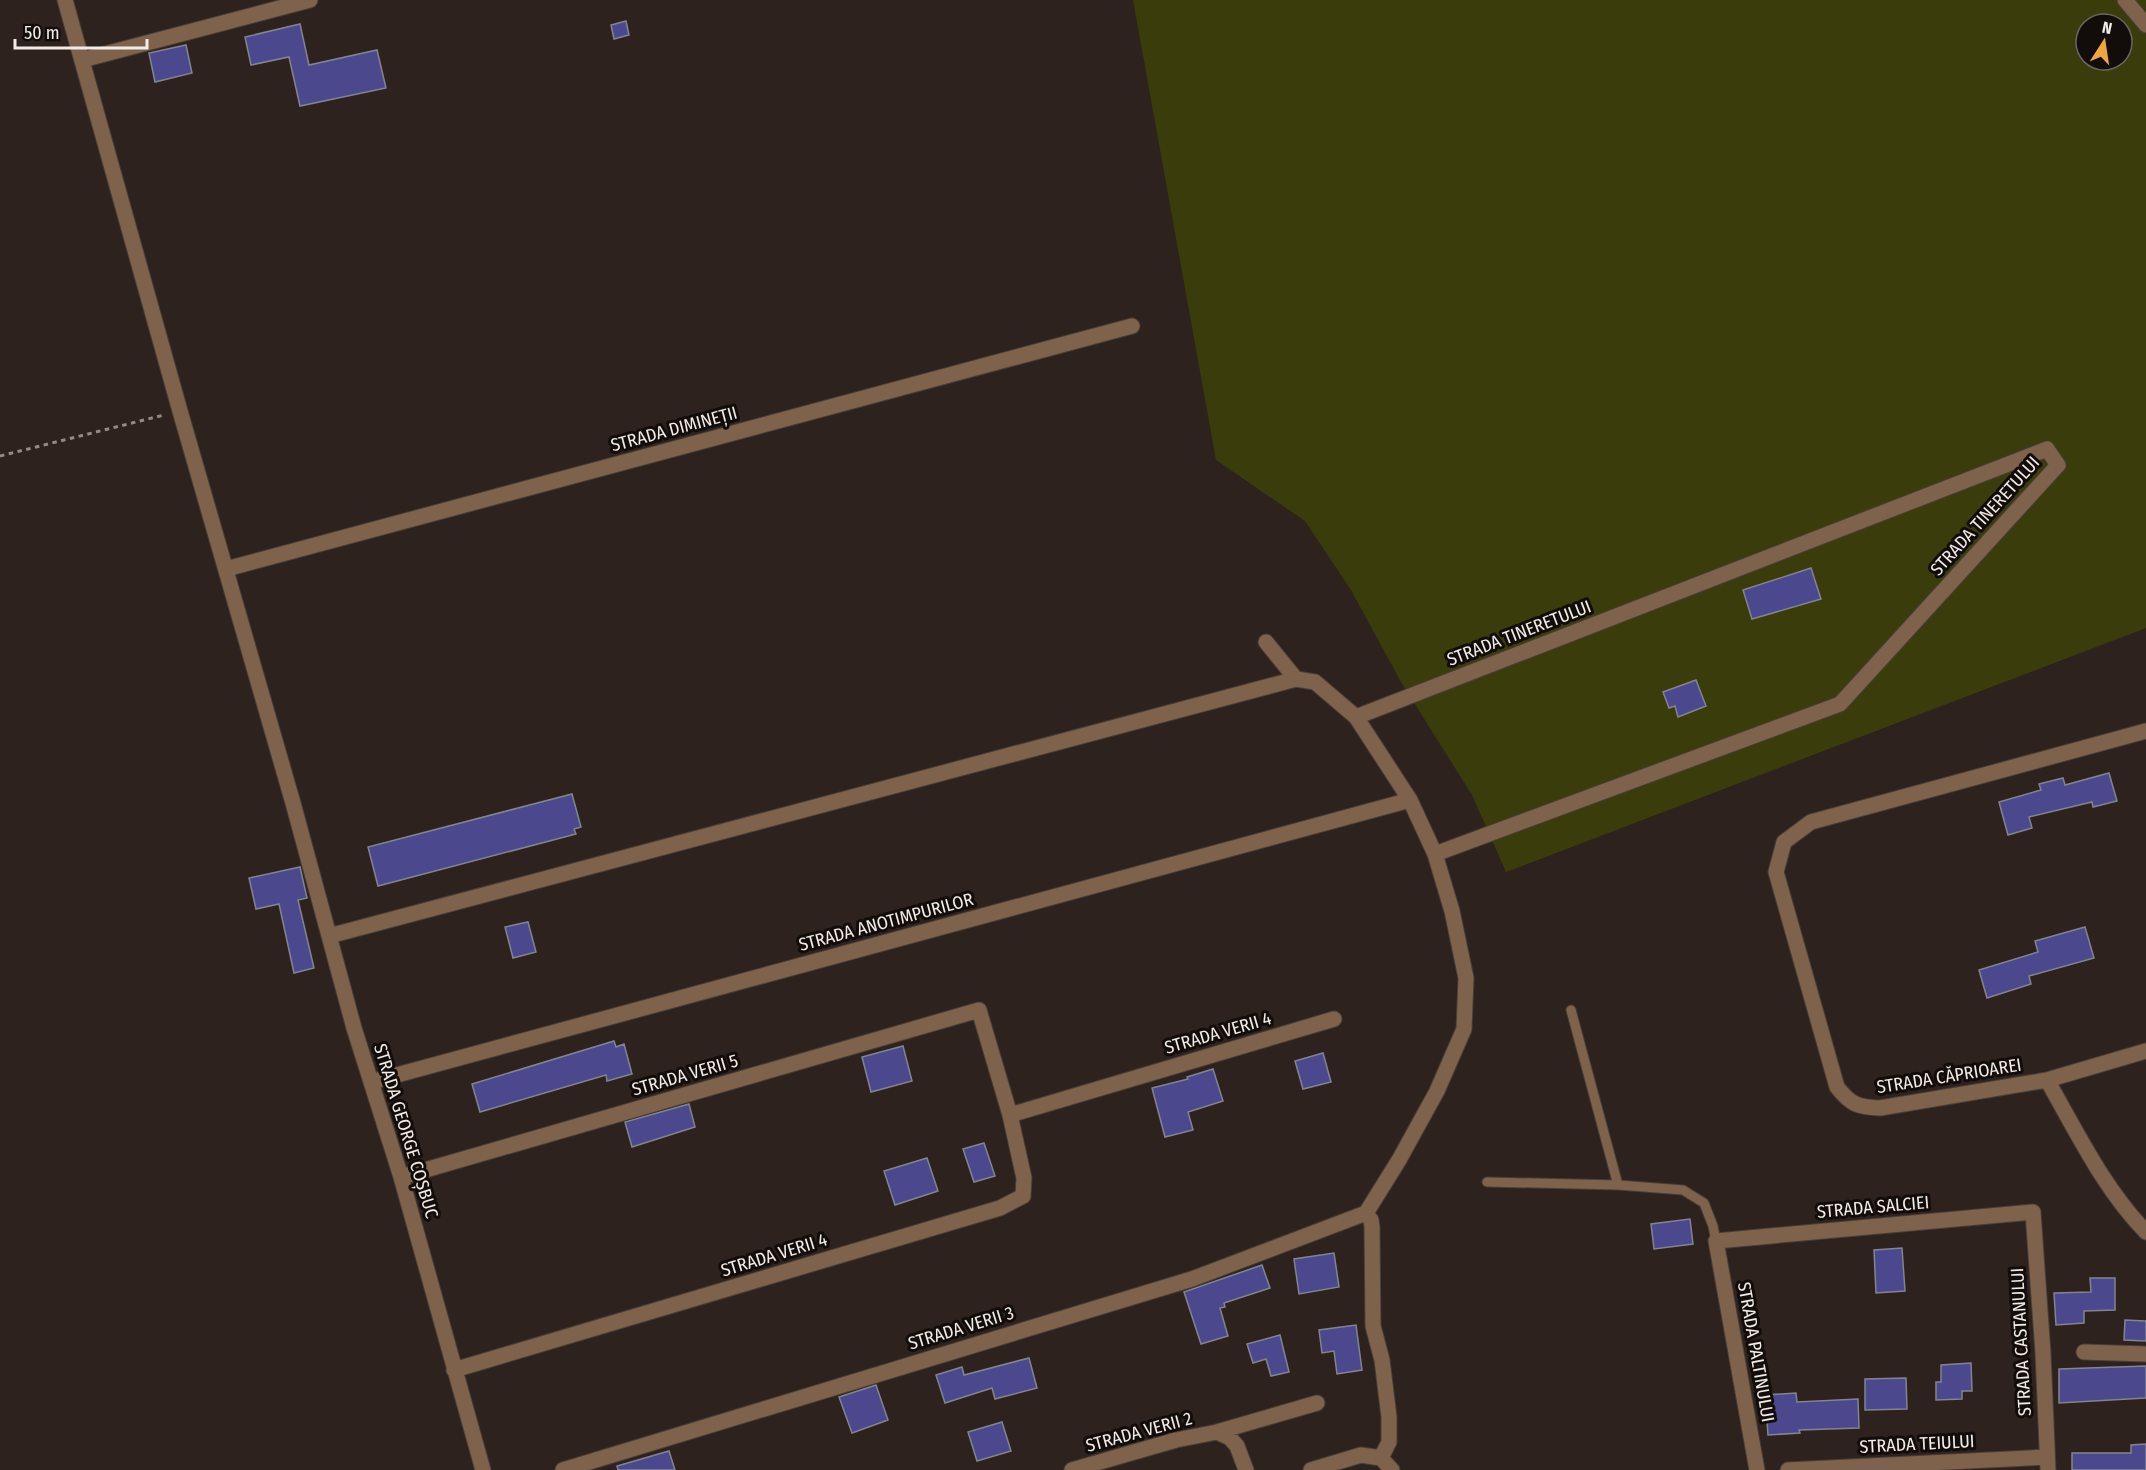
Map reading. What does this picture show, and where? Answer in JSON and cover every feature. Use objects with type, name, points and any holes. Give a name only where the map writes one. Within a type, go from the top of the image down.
[{"type":"street","name":"STRADA GEORGE COȘBUC","points":[[65,0],[329,936],[401,1177],[483,1470]]},
{"type":"street","points":[[82,60],[310,0]]},
{"type":"street","points":[[2125,0],[2146,25]]},
{"type":"street","name":"STRADA DIMINEȚII","points":[[226,569],[1132,326]]},
{"type":"street","name":"STRADA TINERETULUI","points":[[1356,717],[2047,449],[2058,465],[1840,704],[1435,854]]},
{"type":"street","points":[[1266,642],[1296,679]]},
{"type":"street","points":[[329,936],[1296,679],[1316,682],[1356,717],[1410,800],[1435,854],[1452,912],[1466,978],[1464,1029],[1437,1091],[1399,1160],[1366,1213],[1371,1220],[1372,1227],[1373,1326],[1382,1360],[1389,1418],[1389,1442],[1381,1458]]},
{"type":"street","name":"STRADA CĂPRIOAREI","points":[[2146,730],[1810,822],[1784,842],[1776,872],[1837,1087],[1847,1101],[1862,1108],[1880,1108],[2047,1080],[2146,1051]]},
{"type":"street","name":"STRADA ANOTIMPURILOR","points":[[371,1082],[1410,800]]},
{"type":"street","name":"STRADA VERII 4","points":[[454,1370],[1000,1208],[1023,1196],[1024,1179],[1010,1115],[979,1010]]},
{"type":"street","name":"STRADA VERII 5","points":[[401,1177],[979,1010]]},
{"type":"street","name":"STRADA VERII 4","points":[[1010,1115],[1334,1019]]},
{"type":"street","points":[[2047,1080],[2112,1191],[2132,1218],[2146,1232]]},
{"type":"street","name":"STRADA SALCIEI","points":[[1716,1241],[2033,1212]]},
{"type":"street","name":"STRADA CASTANULUI","points":[[2033,1212],[2048,1463]]},
{"type":"street","name":"STRADA VERII 3","points":[[563,1470],[1192,1279],[1366,1213]]},
{"type":"street","name":"STRADA PALTINULUI","points":[[1716,1241],[1757,1470]]},
{"type":"street","points":[[2084,1353],[2146,1354]]},
{"type":"street","name":"STRADA VERII 2","points":[[1072,1470],[1317,1403]]},
{"type":"street","name":"STRADA VERII 2","points":[[1217,1432],[1230,1438],[1237,1446],[1246,1470]]},
{"type":"street","points":[[1311,1470],[1361,1455],[1381,1458],[1392,1470]]},
{"type":"street","name":"STRADA TEIULUI","points":[[1788,1470],[2048,1463]]},
{"type":"lane","points":[[1571,1010],[1618,1185]]},
{"type":"lane","points":[[1487,1182],[1618,1185],[1683,1190],[1704,1203],[1716,1241]]},
{"type":"path","points":[[0,456],[180,411]]},
{"type":"shaded area","points":[[1133,0],[2146,0],[2146,628],[1506,872],[1472,795],[1401,682],[1351,590],[1305,521],[1216,460]]},
{"type":"building","points":[[626,21],[629,35],[614,39],[611,25]]},
{"type":"building","points":[[300,24],[309,65],[377,50],[386,88],[300,106],[289,57],[251,65],[245,37]]},
{"type":"building","points":[[186,45],[192,73],[155,82],[149,53]]},
{"type":"building","points":[[1811,568],[1821,599],[1752,619],[1743,590]]},
{"type":"building","points":[[1696,680],[1706,706],[1678,717],[1675,706],[1669,708],[1663,692]]},
{"type":"building","points":[[2109,773],[2117,801],[2093,807],[2092,802],[2029,817],[2032,828],[2008,835],[1999,802],[2041,790],[2039,784],[2063,778],[2065,785]]},
{"type":"building","points":[[572,794],[581,827],[574,829],[576,834],[378,886],[368,847]]},
{"type":"building","points":[[300,867],[307,898],[298,900],[314,968],[294,973],[279,904],[256,909],[249,878]]},
{"type":"building","points":[[528,922],[536,952],[513,958],[505,927]]},
{"type":"building","points":[[2085,927],[2094,958],[2029,976],[2031,984],[1987,998],[1979,970],[2038,952],[2035,941]]},
{"type":"building","points":[[614,1041],[616,1047],[624,1044],[632,1074],[607,1081],[606,1075],[480,1112],[472,1084]]},
{"type":"building","points":[[903,1046],[912,1081],[871,1092],[862,1057]]},
{"type":"building","points":[[1323,1053],[1331,1082],[1303,1089],[1295,1061]]},
{"type":"building","points":[[1213,1069],[1223,1101],[1188,1112],[1193,1130],[1165,1137],[1152,1088],[1188,1079],[1187,1077]]},
{"type":"building","points":[[689,1104],[695,1127],[632,1147],[625,1122]]},
{"type":"building","points":[[984,1143],[995,1176],[974,1182],[963,1149]]},
{"type":"building","points":[[927,1158],[938,1191],[895,1205],[884,1171]]},
{"type":"building","points":[[1690,1219],[1693,1244],[1654,1249],[1651,1224]]},
{"type":"building","points":[[1902,1248],[1905,1291],[1876,1293],[1874,1250]]},
{"type":"building","points":[[1334,1253],[1339,1287],[1299,1294],[1294,1259]]},
{"type":"building","points":[[1262,1265],[1270,1288],[1224,1303],[1225,1307],[1220,1308],[1228,1336],[1201,1344],[1184,1292]]},
{"type":"building","points":[[2090,1278],[2115,1278],[2115,1310],[2084,1311],[2084,1323],[2056,1325],[2054,1293],[2091,1292]]},
{"type":"building","points":[[2125,1320],[2146,1321],[2146,1341],[2124,1340]]},
{"type":"building","points":[[1356,1325],[1362,1370],[1337,1374],[1334,1351],[1322,1353],[1319,1330]]},
{"type":"building","points":[[1280,1335],[1289,1372],[1271,1376],[1266,1359],[1253,1363],[1247,1344]]},
{"type":"building","points":[[1029,1358],[1037,1388],[995,1399],[992,1388],[945,1403],[936,1375],[962,1367],[964,1375]]},
{"type":"building","points":[[1971,1363],[1972,1391],[1962,1391],[1962,1399],[1936,1400],[1936,1382],[1941,1382],[1941,1365]]},
{"type":"building","points":[[2146,1366],[2146,1398],[2059,1403],[2059,1369]]},
{"type":"building","points":[[1906,1378],[1907,1409],[1865,1410],[1865,1379]]},
{"type":"building","points":[[876,1385],[888,1420],[852,1433],[839,1397]]},
{"type":"building","points":[[1796,1393],[1797,1402],[1858,1399],[1859,1428],[1799,1430],[1800,1433],[1768,1435],[1765,1395]]},
{"type":"building","points":[[1002,1422],[1011,1451],[977,1461],[968,1432]]},
{"type":"building","points":[[2146,1444],[2146,1470],[2072,1470],[2072,1453],[2131,1453],[2131,1445]]},
{"type":"building","points":[[669,1451],[675,1470],[618,1470],[617,1466]]}]
